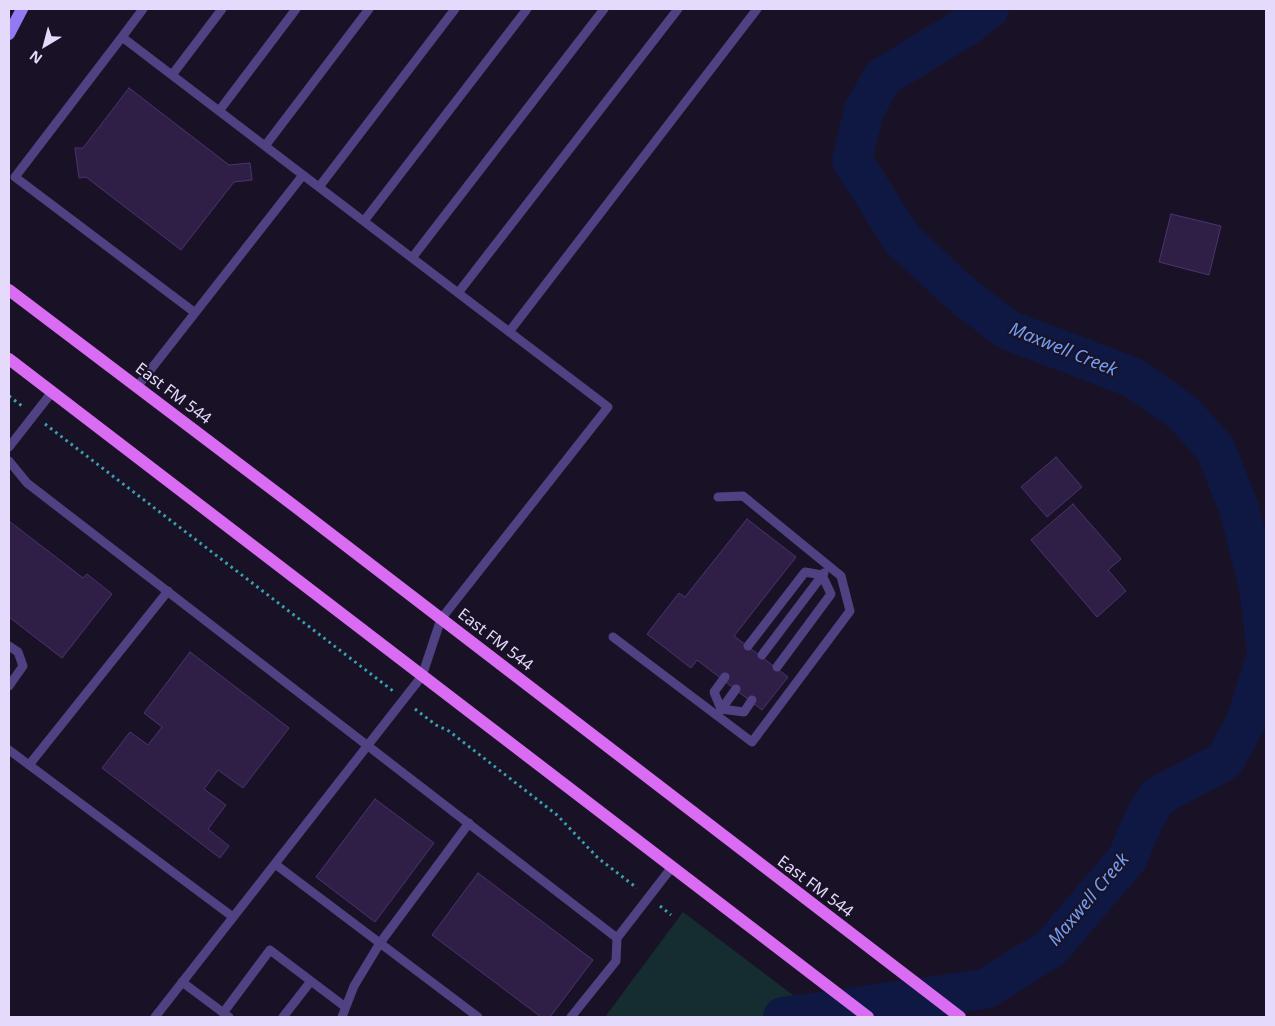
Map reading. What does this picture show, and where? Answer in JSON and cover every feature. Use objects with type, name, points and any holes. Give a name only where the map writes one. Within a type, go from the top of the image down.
[{"type":"main road","points":[[9,34],[22,9]]},
{"type":"main road","name":"East FM 544","points":[[9,290],[960,1017]]},
{"type":"main road","points":[[9,358],[868,1017]]},
{"type":"lane","points":[[143,9],[15,177],[194,312]]},
{"type":"lane","points":[[172,75],[222,9]]},
{"type":"lane","points":[[219,111],[296,9]]},
{"type":"lane","points":[[264,146],[369,9]]},
{"type":"lane","points":[[319,187],[455,9]]},
{"type":"lane","points":[[364,221],[527,9]]},
{"type":"lane","points":[[412,258],[604,9]]},
{"type":"lane","points":[[458,292],[678,9]]},
{"type":"lane","points":[[509,332],[757,9]]},
{"type":"lane","points":[[122,37],[608,408],[441,619],[422,676],[155,1017]]},
{"type":"lane","points":[[137,387],[303,175]]},
{"type":"lane","points":[[9,447],[52,392]]},
{"type":"lane","points":[[9,461],[27,483],[617,938]]},
{"type":"lane","points":[[613,638],[719,712],[752,742],[850,611],[841,576],[743,496],[718,498]]},
{"type":"lane","points":[[762,655],[829,566]]},
{"type":"lane","points":[[748,646],[806,572],[822,575]]},
{"type":"lane","points":[[777,667],[830,594],[822,575]]},
{"type":"lane","points":[[29,765],[168,591]]},
{"type":"lane","points":[[9,646],[18,652],[24,666],[9,686]]},
{"type":"lane","points":[[719,712],[714,692],[725,677]]},
{"type":"lane","points":[[719,712],[736,689]]},
{"type":"lane","points":[[719,712],[744,712],[752,700]]},
{"type":"lane","points":[[9,750],[233,917]]},
{"type":"lane","points":[[342,1017],[344,1006],[354,986],[380,943],[469,823]]},
{"type":"lane","points":[[275,864],[478,1017]]},
{"type":"lane","points":[[570,1017],[616,961],[617,938],[672,867]]},
{"type":"lane","points":[[182,982],[226,1015],[270,950],[344,1006]]},
{"type":"lane","points":[[283,1017],[311,981]]},
{"type":"path","points":[[9,396],[403,700],[436,725],[449,732],[558,815],[598,858],[671,915]]},
{"type":"green space","points":[[683,912],[822,1017],[605,1017]]},
{"type":"building","points":[[129,88],[229,165],[250,163],[252,180],[234,182],[181,250],[86,177],[79,178],[75,148],[83,148]]},
{"type":"building","points":[[1171,214],[1221,226],[1209,275],[1159,262]]},
{"type":"building","points":[[1056,457],[1082,487],[1047,517],[1021,487]]},
{"type":"building","points":[[1073,504],[1121,559],[1108,570],[1126,591],[1097,617],[1031,540]]},
{"type":"building","points":[[747,519],[796,557],[734,636],[788,677],[762,710],[697,660],[691,668],[647,634],[679,593],[685,597]]},
{"type":"building","points":[[9,521],[83,578],[87,574],[112,594],[62,658],[9,617]]},
{"type":"building","points":[[190,652],[289,728],[243,788],[218,770],[204,789],[226,805],[208,829],[229,846],[220,858],[102,768],[130,732],[148,745],[162,727],[144,713]]},
{"type":"building","points":[[375,799],[434,843],[375,922],[316,877]]},
{"type":"building","points":[[478,873],[593,960],[550,1017],[541,1017],[432,935]]},
{"type":"waterway","name":"Maxwell Creek","points":[[989,9],[965,27],[883,77],[864,110],[852,160],[902,239],[961,294],[1008,330],[1134,378],[1182,412],[1215,448],[1239,508],[1259,587],[1266,645]]},
{"type":"waterway","name":"Maxwell Creek","points":[[783,1017],[985,989],[1051,948],[1127,859],[1144,819],[1157,797],[1224,761],[1245,724],[1266,658]]}]
